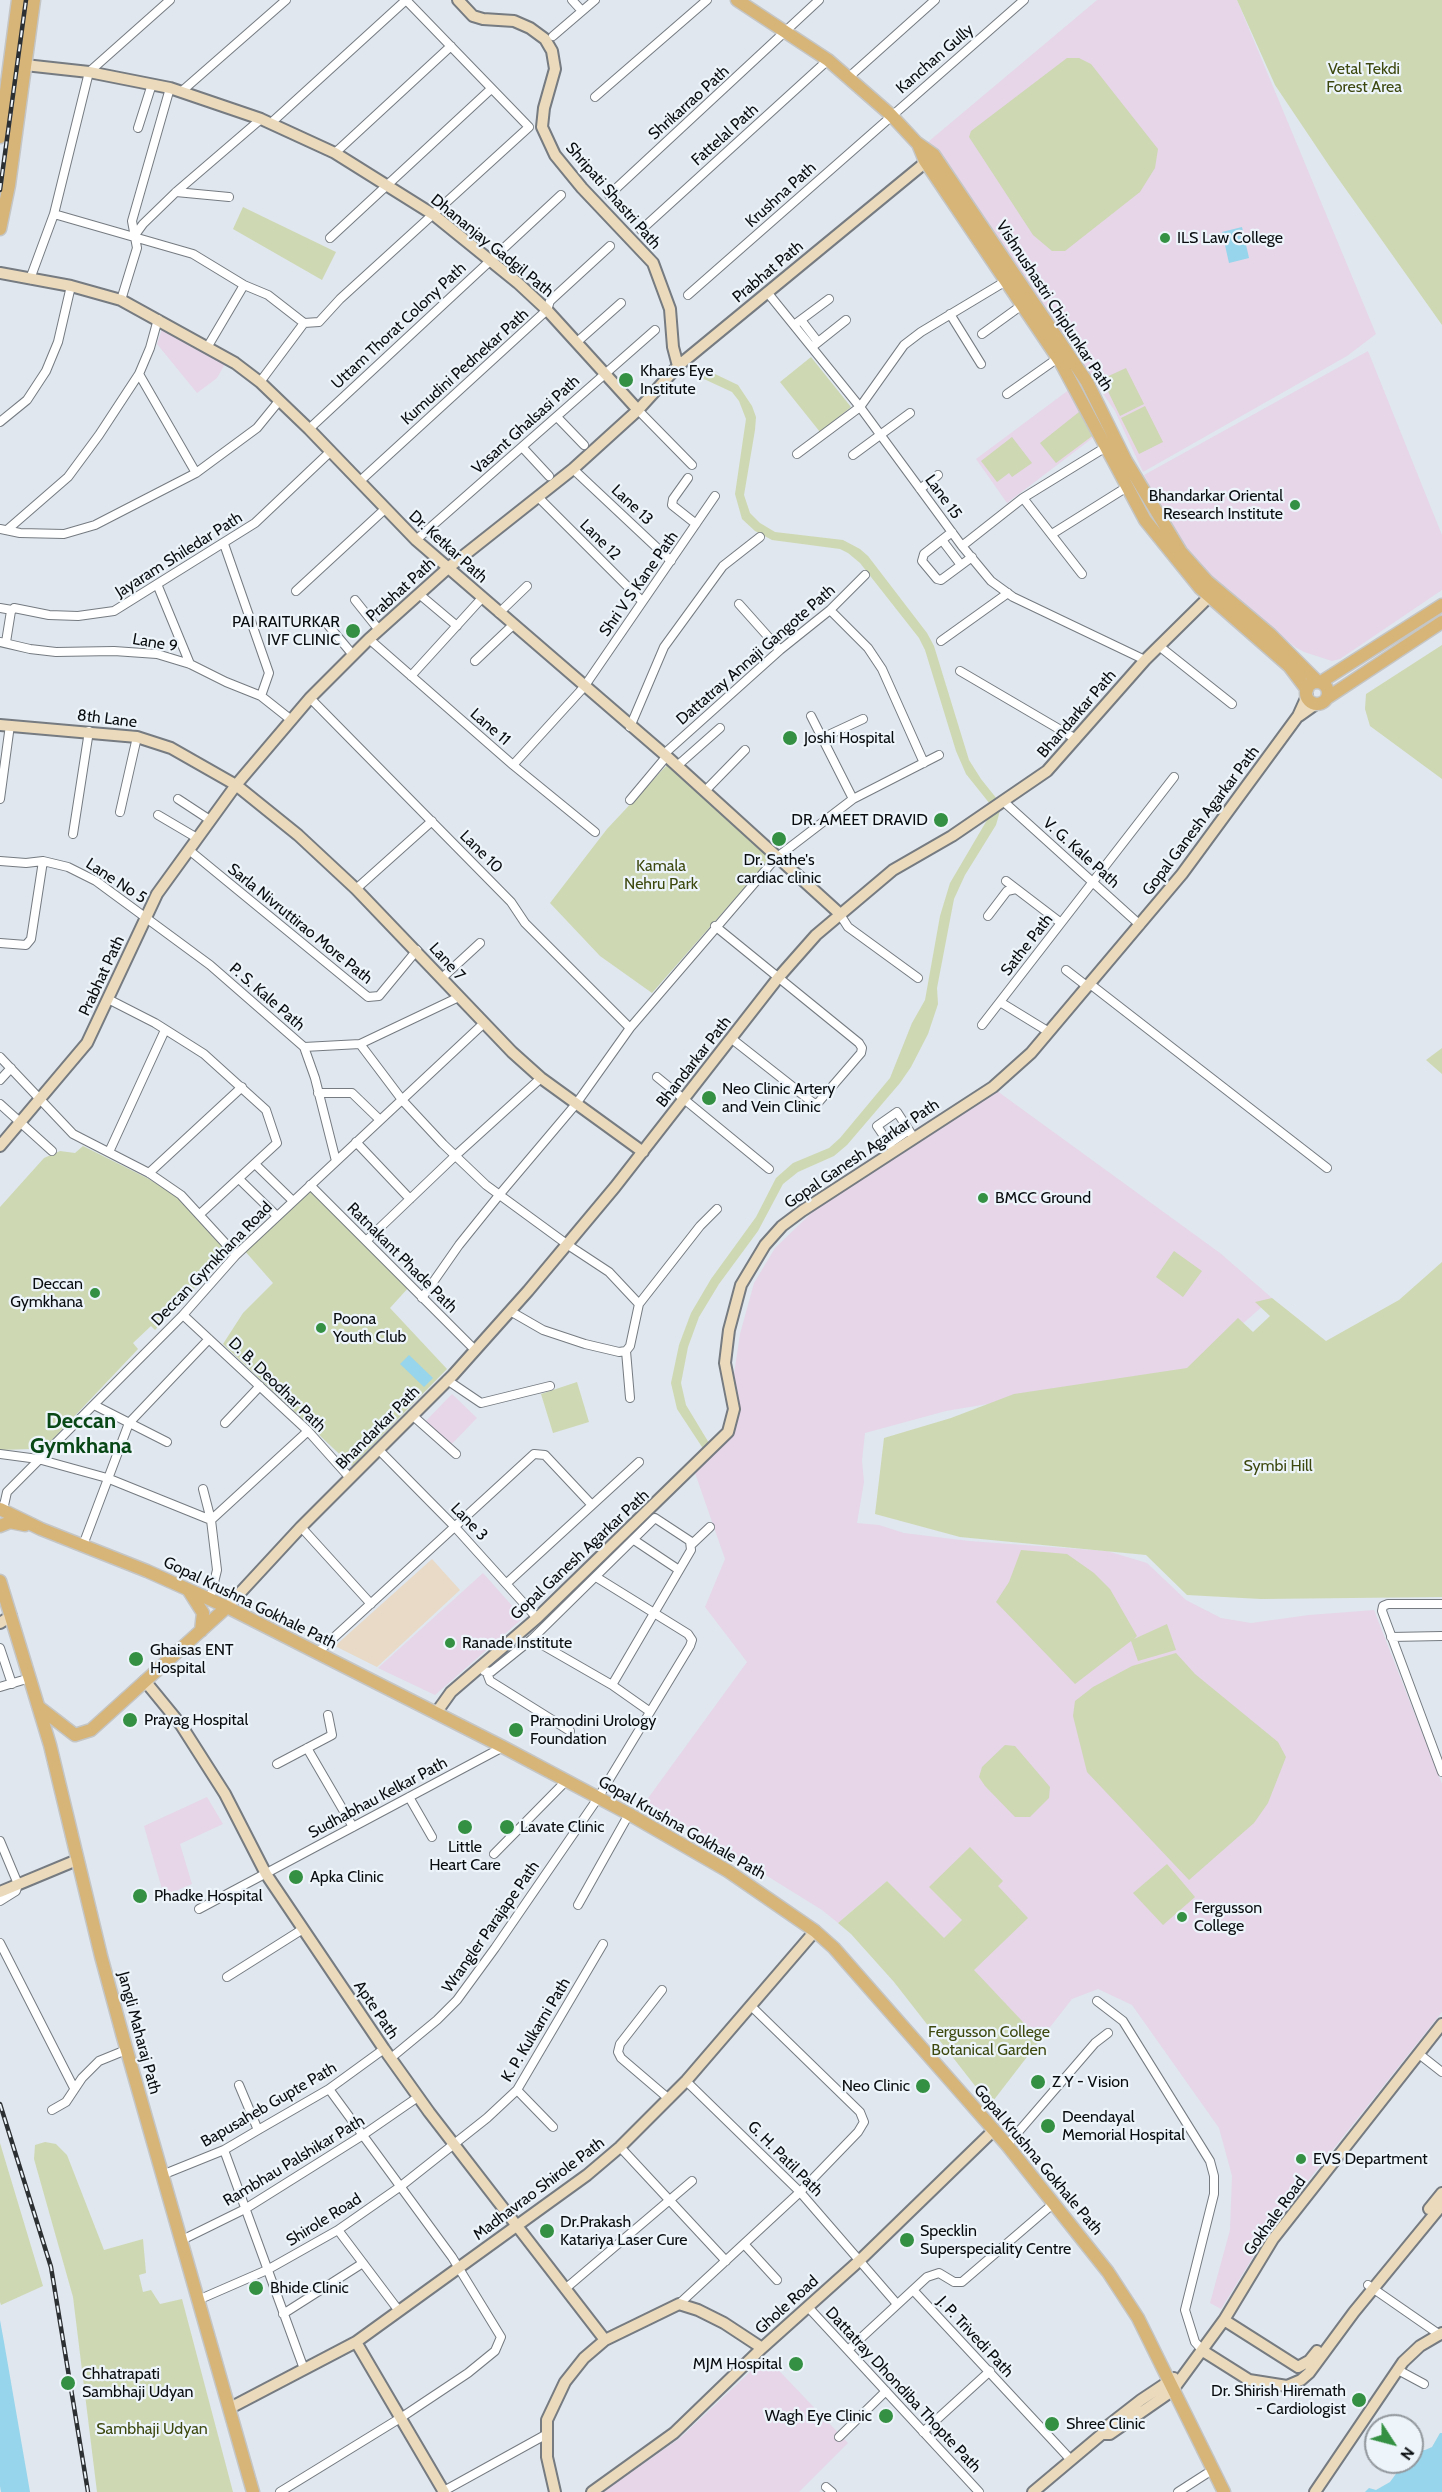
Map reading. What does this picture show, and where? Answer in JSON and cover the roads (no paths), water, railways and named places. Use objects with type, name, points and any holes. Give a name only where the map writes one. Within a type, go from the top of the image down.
[{"type":"main road","points":[[0,96],[13,0]]},
{"type":"main road","points":[[0,136],[18,0]]},
{"type":"main road","points":[[3,211],[3,185],[28,0]]},
{"type":"main road","points":[[0,230],[9,185],[34,0]]},
{"type":"main road","name":"Vishnushastri Chiplunkar Path","points":[[737,0],[787,31],[849,77],[891,115],[930,158],[1088,382],[1126,461],[1185,557],[1213,593],[1270,634],[1319,682]]},
{"type":"main road","name":"Vishnushastri Chiplunkar Path","points":[[930,158],[1006,281],[1058,358],[1145,520],[1173,557],[1289,666],[1314,697]]},
{"type":"main road","points":[[1314,697],[1312,683],[1319,682],[1442,605]]},
{"type":"main road","points":[[1314,697],[1442,622]]},
{"type":"main road","points":[[1314,697],[1328,690],[1319,682]]},
{"type":"main road","name":"Gopal Krushna Gokhale Path","points":[[1,1510],[188,1590],[223,1602],[629,1814],[728,1871],[815,1931],[842,1957],[1007,2145],[1124,2294],[1224,2492]]},
{"type":"main road","points":[[0,1526],[10,1522],[41,1529]]},
{"type":"main road","name":"Jangli Maharaj Path","points":[[0,1581],[5,1619],[30,1678],[50,1745],[126,2050],[253,2492]]},
{"type":"main road","points":[[188,1590],[203,1613],[201,1631]]},
{"type":"main road","points":[[39,1708],[75,1735],[91,1730],[201,1631],[223,1602]]},
{"type":"main road","name":"Gopal Krushna Gokhale Path","points":[[1170,2386],[1168,2398],[1216,2492]]},
{"type":"street","points":[[30,279],[54,214],[89,72],[170,0]]},
{"type":"street","points":[[182,91],[286,0]]},
{"type":"street","points":[[54,214],[193,254],[244,285],[268,295],[304,323],[314,324],[323,319],[340,299],[529,128],[406,0],[266,121],[176,192],[143,224],[135,236]]},
{"type":"street","name":"Shripati Shastri Path","points":[[458,0],[473,16],[514,21],[530,28],[545,39],[552,51],[555,69],[544,108],[542,126],[555,155],[582,188],[653,263],[670,309],[673,347],[678,366]]},
{"type":"street","points":[[572,0],[582,11]]},
{"type":"street","points":[[553,36],[594,0]]},
{"type":"street","points":[[595,97],[707,0]]},
{"type":"street","name":"Shrikarrao Path","points":[[609,195],[819,0]]},
{"type":"street","points":[[849,77],[935,0]]},
{"type":"street","name":"Kanchan Gully","points":[[891,115],[1024,0]]},
{"type":"street","points":[[335,153],[451,46]]},
{"type":"street","name":"Fattelal Path","points":[[641,230],[828,60]]},
{"type":"street","name":"Dhananjay Gadgil Path","points":[[25,64],[89,72],[182,91],[266,121],[335,153],[434,215],[491,260],[547,310],[638,410]]},
{"type":"street","points":[[138,128],[152,84]]},
{"type":"street","points":[[121,300],[137,248],[132,221],[170,88]]},
{"type":"street","points":[[330,238],[492,89]]},
{"type":"street","name":"Krushna Path","points":[[688,295],[891,115]]},
{"type":"street","name":"Prabhat Path","points":[[0,1146],[87,1043],[157,894],[236,784],[290,719],[369,639],[448,568],[573,469],[638,410],[678,366],[930,158]]},
{"type":"street","points":[[176,192],[229,197]]},
{"type":"street","name":"Uttam Thorat Colony Path","points":[[309,429],[561,195]]},
{"type":"street","name":"Kumudini Pednekar Path","points":[[360,481],[547,310],[550,301],[610,246]]},
{"type":"street","name":"Dr. Ketkar Path","points":[[0,273],[71,286],[121,300],[208,346],[260,382],[331,451],[416,540],[665,755],[839,913]]},
{"type":"street","points":[[797,454],[860,407],[904,345],[950,314],[1006,281]]},
{"type":"street","points":[[208,346],[244,285]]},
{"type":"street","points":[[0,422],[27,400],[46,371],[58,342],[71,286]]},
{"type":"street","name":"Lane 15","points":[[767,292],[798,323],[962,546],[991,581],[1008,593],[1145,660]]},
{"type":"street","points":[[798,323],[829,299]]},
{"type":"street","points":[[576,342],[621,303]]},
{"type":"street","points":[[982,334],[1023,305]]},
{"type":"street","points":[[950,314],[981,364]]},
{"type":"street","points":[[3,529],[68,477],[99,435],[139,374],[150,348],[158,319]]},
{"type":"street","points":[[815,345],[846,320]]},
{"type":"street","points":[[260,382],[304,323]]},
{"type":"street","name":"Vasant Ghalsasi Path","points":[[416,540],[655,330]]},
{"type":"street","points":[[1007,394],[1058,358]]},
{"type":"street","points":[[139,374],[196,473]]},
{"type":"street","points":[[3,529],[20,533],[64,534],[95,525],[196,473],[257,428],[279,401]]},
{"type":"street","points":[[638,410],[692,465]]},
{"type":"street","points":[[853,455],[910,413]]},
{"type":"street","points":[[557,417],[584,445]]},
{"type":"street","points":[[962,546],[1023,498],[1106,447]]},
{"type":"street","points":[[523,448],[549,476]]},
{"type":"street","name":"Jayaram Shiledar Path","points":[[0,608],[12,610],[16,608],[49,615],[78,616],[114,611],[224,544],[269,511],[331,451]]},
{"type":"street","name":"Lane 13","points":[[573,469],[671,561]]},
{"type":"street","points":[[920,489],[938,475]]},
{"type":"street","points":[[688,477],[673,499],[672,505],[696,524]]},
{"type":"street","points":[[1052,534],[1127,487]]},
{"type":"street","name":"Shri V S Kane Path","points":[[513,765],[584,687],[716,496]]},
{"type":"street","name":"Lane 12","points":[[539,498],[642,601]]},
{"type":"street","points":[[1023,498],[1082,574]]},
{"type":"street","points":[[296,591],[385,509]]},
{"type":"street","points":[[952,532],[924,554],[922,561],[937,579],[941,580],[972,557]]},
{"type":"street","points":[[630,727],[664,647],[723,566],[760,537]]},
{"type":"street","points":[[942,540],[961,565]]},
{"type":"street","points":[[224,544],[269,673],[261,696]]},
{"type":"street","name":"Dattatray Annaji Gangote Path","points":[[630,800],[665,755],[780,650],[830,610],[865,575]]},
{"type":"street","points":[[157,584],[190,664]]},
{"type":"street","points":[[499,613],[527,586]]},
{"type":"street","points":[[941,642],[1008,593]]},
{"type":"street","name":"Bhandarkar Path","points":[[223,1602],[447,1380],[510,1311],[568,1245],[644,1152],[778,978],[816,935],[839,913],[893,870],[952,836],[1047,771],[1145,660],[1213,593]]},
{"type":"street","points":[[419,594],[457,626]]},
{"type":"street","points":[[411,676],[482,598]]},
{"type":"street","points":[[355,600],[380,630]]},
{"type":"street","points":[[739,604],[780,650]]},
{"type":"street","points":[[3,642],[12,610]]},
{"type":"street","points":[[830,610],[868,648],[882,669],[924,763]]},
{"type":"street","points":[[328,625],[354,655]]},
{"type":"street","points":[[475,661],[513,625]]},
{"type":"street","name":"Lane 11","points":[[369,639],[513,765],[595,832]]},
{"type":"street","name":"Lane 9","points":[[3,642],[30,649],[56,652],[114,651],[157,654],[190,664],[261,696],[290,719]]},
{"type":"street","points":[[1159,646],[1232,704]]},
{"type":"street","points":[[960,671],[1076,739]]},
{"type":"street","name":"Gopal Ganesh Agarkar Path","points":[[436,1713],[451,1692],[484,1669],[728,1432],[733,1420],[734,1409],[725,1363],[729,1330],[741,1286],[765,1245],[782,1226],[802,1211],[907,1137],[993,1087],[1025,1058],[1182,874],[1314,697]]},
{"type":"street","name":"Lane 10","points":[[310,698],[511,902],[525,923],[630,1028]]},
{"type":"street","points":[[811,716],[853,799]]},
{"type":"street","points":[[822,738],[863,718]]},
{"type":"street","points":[[0,799],[5,725]]},
{"type":"street","name":"8th Lane","points":[[5,725],[137,737],[171,748],[236,784]]},
{"type":"street","points":[[677,766],[720,728]]},
{"type":"street","points":[[73,834],[89,731]]},
{"type":"street","points":[[120,812],[137,737]]},
{"type":"street","points":[[705,791],[745,750]]},
{"type":"street","points":[[422,1298],[459,1245],[576,1104],[630,1028],[715,926],[778,856],[853,799],[939,756]]},
{"type":"street","name":"Sathe Path","points":[[982,1025],[1174,777]]},
{"type":"street","name":"Lane 7","points":[[236,784],[301,838],[356,889],[417,950],[483,1024],[541,1078],[644,1152]]},
{"type":"street","points":[[178,800],[210,820]]},
{"type":"street","name":"V. G. Kale Path","points":[[1003,801],[1140,925]]},
{"type":"street","points":[[158,815],[197,838]]},
{"type":"street","points":[[356,889],[432,821]]},
{"type":"street","name":"Sarla Nivruttirao More Path","points":[[189,850],[368,997],[379,996],[417,950]]},
{"type":"street","name":"Lane No 5","points":[[0,861],[26,863],[43,861],[68,867],[96,881],[146,917]]},
{"type":"street","points":[[0,943],[26,945],[31,939],[43,861]]},
{"type":"street","points":[[1006,881],[1061,923]]},
{"type":"street","points":[[988,916],[1007,891],[1016,889]]},
{"type":"street","points":[[839,913],[848,927],[918,978]]},
{"type":"street","name":"P. S. Kale Path","points":[[146,917],[210,965],[304,1047],[336,1161]]},
{"type":"street","points":[[715,926],[859,1043],[861,1053],[817,1104],[732,1039]]},
{"type":"street","points":[[442,978],[480,943]]},
{"type":"street","points":[[1066,970],[1089,985],[1327,1168]]},
{"type":"street","points":[[304,1047],[360,1044],[459,997]]},
{"type":"street","points":[[108,999],[204,1054],[266,1110],[277,1143],[200,1214]]},
{"type":"street","points":[[1000,1002],[1049,1032]]},
{"type":"street","name":"Deccan Gymkhana Road","points":[[1,1510],[7,1492],[183,1315],[236,1255],[483,1024]]},
{"type":"street","points":[[109,1152],[165,1030]]},
{"type":"street","points":[[360,1044],[403,1101],[486,1185],[609,1272],[639,1304]]},
{"type":"street","points":[[0,1057],[73,1134],[149,1173],[181,1195],[236,1255]]},
{"type":"street","points":[[0,1080],[11,1068]]},
{"type":"street","points":[[657,1077],[769,1169]]},
{"type":"street","points":[[366,1241],[541,1078]]},
{"type":"street","points":[[149,1173],[242,1087]]},
{"type":"street","points":[[318,1093],[352,1093],[380,1120]]},
{"type":"street","points":[[0,1104],[52,1151]]},
{"type":"street","points":[[892,1147],[877,1126],[897,1112],[907,1137]]},
{"type":"street","points":[[356,1142],[410,1199]]},
{"type":"street","points":[[255,1164],[293,1201]]},
{"type":"street","points":[[239,1179],[277,1216]]},
{"type":"street","name":"Ratnakant Phade Path","points":[[310,1185],[475,1350]]},
{"type":"street","points":[[510,1311],[543,1330],[575,1341],[619,1352],[626,1351],[630,1346],[639,1304],[700,1226],[717,1209]]},
{"type":"street","name":"D. B. Deodhar Path","points":[[183,1315],[308,1431],[350,1478]]},
{"type":"street","points":[[83,1545],[129,1423],[209,1339]]},
{"type":"street","points":[[626,1351],[630,1398]]},
{"type":"street","points":[[447,1380],[482,1404],[550,1386]]},
{"type":"street","points":[[225,1424],[260,1386]]},
{"type":"street","points":[[94,1405],[167,1442]]},
{"type":"street","points":[[412,1415],[456,1454]]},
{"type":"street","points":[[211,1520],[308,1431]]},
{"type":"street","name":"Lane 3","points":[[378,1449],[454,1526],[537,1618]]},
{"type":"street","points":[[317,1653],[454,1526],[537,1453],[545,1455],[591,1504]]},
{"type":"street","points":[[0,1454],[38,1459],[107,1478],[211,1520]]},
{"type":"street","points":[[507,1583],[639,1462]]},
{"type":"street","points":[[203,1489],[211,1520],[223,1602]]},
{"type":"street","points":[[570,1731],[490,1681],[484,1669],[532,1639],[655,1518],[690,1541],[691,1545]]},
{"type":"street","points":[[301,1527],[371,1604]]},
{"type":"street","points":[[612,1685],[679,1570],[691,1545],[710,1527]]},
{"type":"street","points":[[634,1540],[679,1570]]},
{"type":"street","points":[[596,1577],[654,1612]]},
{"type":"street","points":[[1442,1604],[1386,1605],[1382,1611],[1442,1772]]},
{"type":"street","name":"Wrangler Parajape Path","points":[[387,2053],[437,2020],[458,2000],[598,1798],[692,1640],[688,1634],[654,1612]]},
{"type":"street","points":[[1391,1637],[1442,1636]]},
{"type":"street","points":[[532,1639],[612,1685],[649,1711]]},
{"type":"street","points":[[0,1648],[12,1684]]},
{"type":"street","points":[[0,1687],[30,1678]]},
{"type":"street","name":"Apte Path","points":[[145,1681],[182,1725],[225,1794],[266,1874],[387,2053],[454,2145],[605,2340]]},
{"type":"street","points":[[277,1764],[332,1735],[328,1715]]},
{"type":"street","name":"Sudhabhau Kelkar Path","points":[[199,1910],[503,1747]]},
{"type":"street","points":[[308,1748],[353,1827]]},
{"type":"street","points":[[494,1854],[566,1781]]},
{"type":"street","points":[[409,1797],[432,1837]]},
{"type":"street","points":[[578,1905],[629,1814]]},
{"type":"street","points":[[0,1841],[16,1891],[0,1901]]},
{"type":"street","points":[[0,1892],[77,1860]]},
{"type":"street","points":[[227,1977],[303,1929]]},
{"type":"street","name":"Madhavrao Shirole Path","points":[[230,2408],[356,2342],[587,2175],[620,2147],[686,2082],[815,1931]]},
{"type":"street","points":[[0,1943],[74,2088]]},
{"type":"street","name":"K. P. Kulkarni Path","points":[[454,2145],[517,2090],[603,1944]]},
{"type":"street","points":[[663,1990],[620,2044],[618,2052],[621,2058],[669,2099]]},
{"type":"street","points":[[1097,2001],[1123,2021],[1210,2160],[1214,2176],[1214,2194],[1185,2310],[1195,2342],[1203,2351],[1249,2380],[1287,2386],[1301,2380],[1309,2373],[1370,2287],[1442,2193]]},
{"type":"street","points":[[555,2492],[547,2457],[548,2420],[565,2382],[584,2358],[605,2340],[679,2304],[800,2192],[858,2132],[864,2122],[860,2112],[751,2006]]},
{"type":"street","name":"Gokhale Road","points":[[1170,2386],[1185,2373],[1203,2351],[1273,2239],[1442,2024]]},
{"type":"street","points":[[1007,2145],[1095,2043],[1107,2033]]},
{"type":"street","points":[[52,2110],[66,2102],[74,2088],[99,2061],[126,2050]]},
{"type":"street","name":"Bapusaheb Gupte Path","points":[[162,2175],[224,2150],[387,2053]]},
{"type":"street","points":[[1419,2054],[1442,2072]]},
{"type":"street","name":"G. H. Patil Path","points":[[686,2082],[800,2192],[859,2261]]},
{"type":"street","points":[[239,2085],[258,2130]]},
{"type":"street","points":[[280,2492],[402,2417],[468,2373],[495,2352],[501,2337],[498,2329],[401,2186],[329,2089]]},
{"type":"street","points":[[517,2090],[553,2127]]},
{"type":"street","name":"Rambhau Palshikar Path","points":[[180,2241],[245,2209],[363,2135],[418,2097]]},
{"type":"street","name":"Ghole Road","points":[[592,2492],[674,2433],[762,2348],[859,2261],[994,2130]]},
{"type":"street","name":"Shirole Road","points":[[198,2300],[267,2271],[338,2230],[454,2145]]},
{"type":"street","points":[[620,2147],[726,2260]]},
{"type":"street","points":[[224,2150],[304,2369]]},
{"type":"street","points":[[565,2289],[692,2181]]},
{"type":"street","points":[[848,2350],[927,2277],[939,2273],[954,2282],[962,2282],[1054,2204]]},
{"type":"street","points":[[1224,2320],[1298,2367],[1309,2361],[1442,2205]]},
{"type":"street","points":[[338,2230],[399,2311]]},
{"type":"street","points":[[744,2244],[777,2280]]},
{"type":"street","points":[[859,2261],[897,2304]]},
{"type":"street","points":[[283,2314],[363,2263]]},
{"type":"street","points":[[1315,2492],[1398,2370],[1420,2346],[1441,2334],[1370,2287]]},
{"type":"street","name":"J. P. Trivedi Path","points":[[913,2290],[1071,2460]]},
{"type":"street","points":[[679,2304],[698,2310],[724,2323],[762,2348]]},
{"type":"street","name":"Dattatray Dhondiba Thopte Path","points":[[808,2307],[979,2492]]},
{"type":"street","points":[[356,2342],[402,2417],[443,2492],[547,2434]]},
{"type":"street","points":[[1398,2370],[1424,2384]]},
{"type":"street","points":[[923,2432],[990,2372]]},
{"type":"street","points":[[1033,2492],[1102,2434],[1105,2428],[1170,2386]]},
{"type":"street","points":[[839,2437],[886,2391]]},
{"type":"street","points":[[1178,2492],[1206,2474]]},
{"type":"water","points":[[1242,227],[1249,258],[1229,263],[1222,232]]},
{"type":"water","points":[[409,1355],[433,1378],[424,1387],[400,1364]]},
{"type":"water","points":[[0,2320],[30,2492],[1,2492]]},
{"type":"water","points":[[1442,2433],[1442,2492],[1365,2492],[1369,2488],[1376,2490],[1390,2482],[1396,2474],[1424,2474],[1424,2450],[1432,2447]]},
{"type":"railway","points":[[0,190],[26,0]]},
{"type":"railway","points":[[0,2104],[51,2267],[88,2492]]},
{"type":"place","name":"ILS Law College","points":[[1165,238]]},
{"type":"place","name":"Khares Eye Institute","points":[[626,380]]},
{"type":"place","name":"Bhandarkar Oriental Research Institute","points":[[1295,505]]},
{"type":"place","name":"PAI RAITURKAR IVF CLINIC","points":[[353,631]]},
{"type":"place","name":"Joshi Hospital","points":[[790,738]]},
{"type":"place","name":"DR. AMEET DRAVID","points":[[941,820]]},
{"type":"place","name":"Dr. Sathe's cardiac clinic","points":[[779,839]]},
{"type":"place","name":"Neo Clinic Artery and Vein Clinic","points":[[709,1098]]},
{"type":"place","name":"BMCC Ground","points":[[983,1198]]},
{"type":"place","name":"Deccan Gymkhana","points":[[95,1293]]},
{"type":"place","name":"Poona Youth Club","points":[[321,1328]]},
{"type":"place","name":"Ranade Institute","points":[[450,1643]]},
{"type":"place","name":"Ghaisas ENT Hospital","points":[[136,1659]]},
{"type":"place","name":"Prayag Hospital","points":[[130,1720]]},
{"type":"place","name":"Pramodini Urology Foundation","points":[[516,1730]]},
{"type":"place","name":"Little Heart Care","points":[[465,1827]]},
{"type":"place","name":"Lavate Clinic","points":[[507,1827]]},
{"type":"place","name":"Apka Clinic","points":[[296,1877]]},
{"type":"place","name":"Phadke Hospital","points":[[140,1896]]},
{"type":"place","name":"Fergusson College","points":[[1182,1917]]},
{"type":"place","name":"Z Y - Vision","points":[[1038,2082]]},
{"type":"place","name":"Neo Clinic","points":[[923,2086]]},
{"type":"place","name":"Deendayal Memorial Hospital","points":[[1048,2126]]},
{"type":"place","name":"EVS Department","points":[[1301,2159]]},
{"type":"place","name":"Dr.Prakash Katariya Laser Cure","points":[[547,2231]]},
{"type":"place","name":"Specklin Superspeciality Centre","points":[[907,2240]]},
{"type":"place","name":"Bhide Clinic","points":[[256,2288]]},
{"type":"place","name":"MJM Hospital","points":[[796,2364]]},
{"type":"place","name":"Chhatrapati Sambhaji Udyan","points":[[68,2383]]},
{"type":"place","name":"Dr. Shirish Hiremath - Cardiologist","points":[[1359,2400]]},
{"type":"place","name":"Wagh Eye Clinic","points":[[886,2416]]},
{"type":"place","name":"Shree Clinic","points":[[1052,2424]]},
{"type":"district","name":"Deccan Gymkhana","points":[[81,1434]]},
{"type":"park label","name":"Vetal Tekdi Forest Area","points":[[1364,78]]},
{"type":"park label","name":"Kamala Nehru Park","points":[[661,875]]},
{"type":"park label","name":"Symbi Hill","points":[[1278,1466]]},
{"type":"park label","name":"Fergusson College Botanical Garden","points":[[989,2041]]},
{"type":"park label","name":"Sambhaji Udyan","points":[[152,2429]]}]
